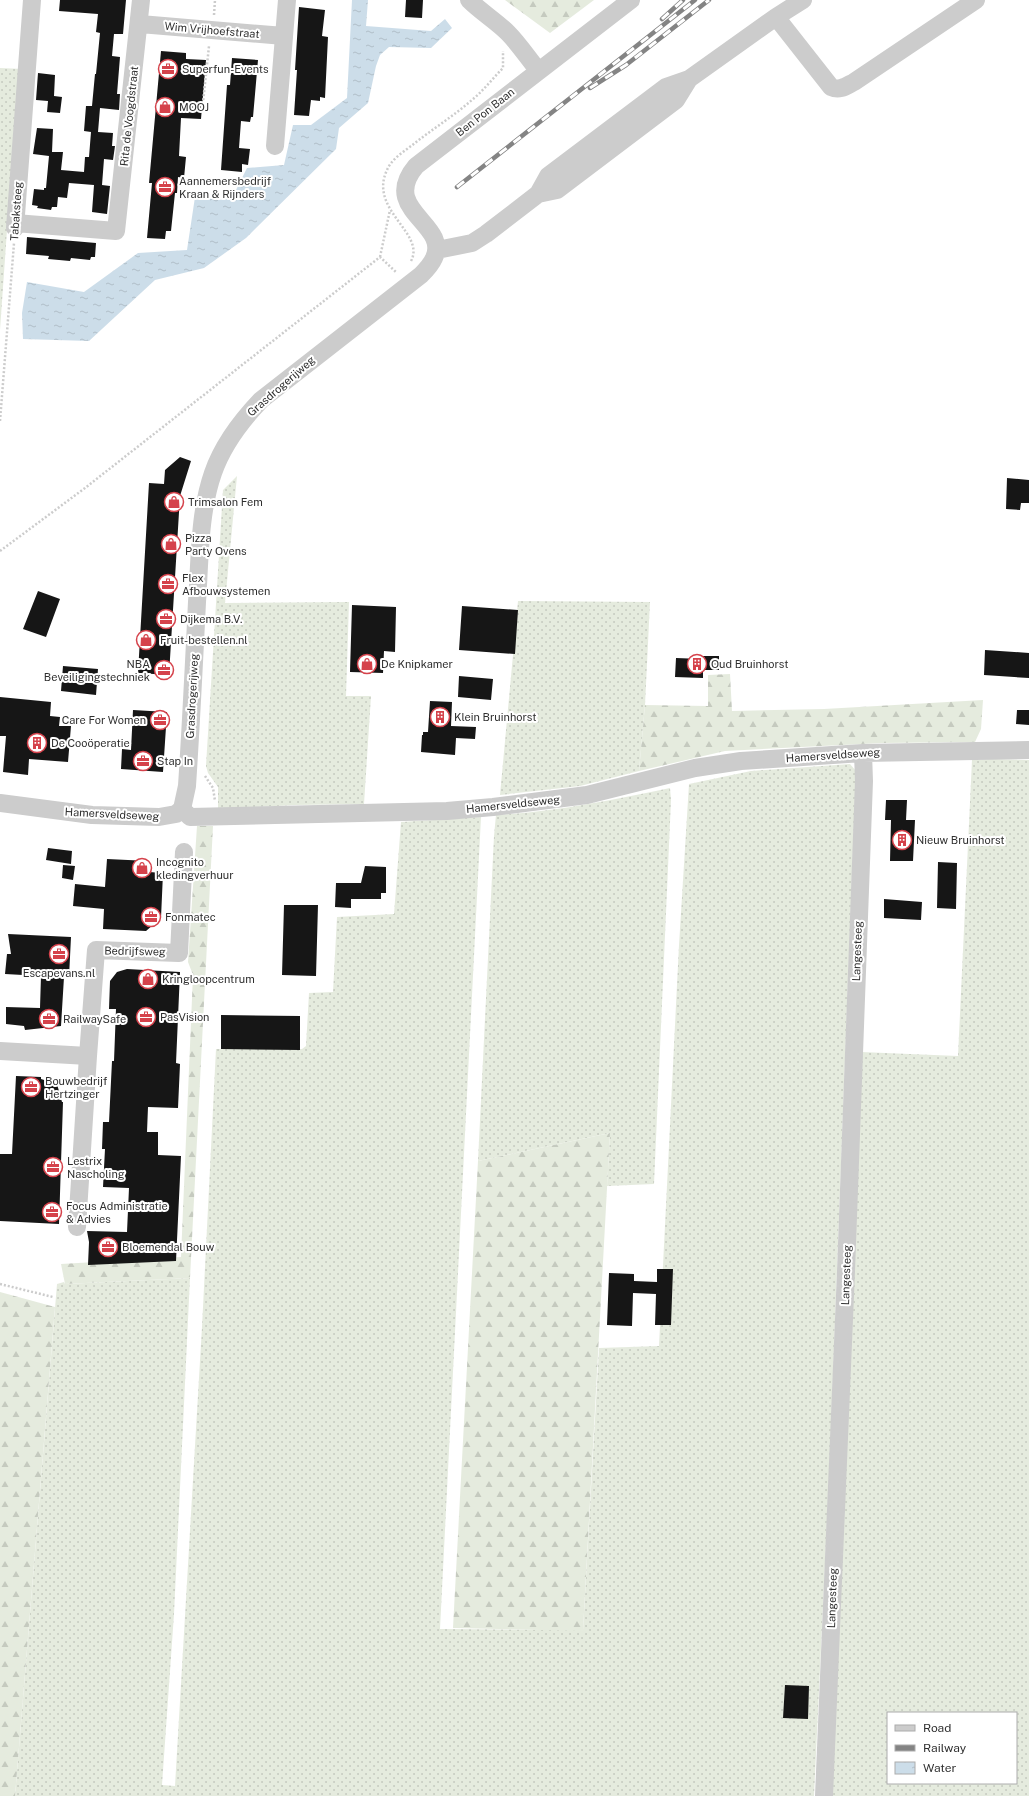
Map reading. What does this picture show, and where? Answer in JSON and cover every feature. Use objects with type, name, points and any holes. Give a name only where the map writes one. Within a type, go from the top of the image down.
[{"type":"street","name":"Tabaksteeg","points":[[15,226],[32,0]]},
{"type":"street","name":"Rita de Voogdstraat","points":[[15,226],[116,232],[140,24],[141,0]]},
{"type":"street","points":[[275,146],[287,0]]},
{"type":"street","points":[[469,0],[482,13],[498,23],[510,34],[538,70]]},
{"type":"street","name":"Ben Pon Baan","points":[[437,250],[433,236],[407,203],[404,192],[410,172],[538,70],[631,0]]},
{"type":"street","points":[[437,250],[472,243],[486,234],[538,194],[548,176],[666,86],[689,80],[776,17],[803,0]]},
{"type":"street","points":[[776,17],[831,88],[836,90],[854,82],[976,0]]},
{"type":"street","name":"Wim Vrijhoefstraat","points":[[140,24],[284,36]]},
{"type":"street","name":"Grasdrogerijweg","points":[[182,809],[187,786],[203,523],[213,472],[225,447],[245,417],[261,400],[421,275],[431,265],[437,250]]},
{"type":"street","name":"Hamersveldseweg","points":[[0,803],[85,814],[159,817],[176,814],[182,809],[190,817],[433,811],[493,807],[587,795],[677,772],[723,764],[863,753],[1029,750]]},
{"type":"street","name":"Langesteeg","points":[[824,1796],[864,781],[863,753]]},
{"type":"street","name":"Bedrijfsweg","points":[[77,1228],[96,950],[179,952],[184,852]]},
{"type":"street","points":[[0,1051],[88,1056]]},
{"type":"path","points":[[202,112],[215,0]]},
{"type":"path","points":[[408,265],[414,251],[410,236],[390,210],[385,200],[383,188],[387,170],[397,156],[473,99],[503,68],[503,46],[510,34]]},
{"type":"path","points":[[0,551],[85,488],[380,257],[390,210]]},
{"type":"path","name":"Tabaksteeg","points":[[0,421],[15,226]]},
{"type":"path","points":[[380,257],[400,275],[401,271]]},
{"type":"path","points":[[203,772],[213,788],[215,795],[214,816]]},
{"type":"path","points":[[0,1284],[53,1297]]},
{"type":"green space","points":[[505,0],[594,0],[550,33]]},
{"type":"green space","points":[[0,68],[23,69],[15,116],[0,330]]},
{"type":"green space","points":[[237,476],[225,603],[349,602],[346,696],[371,696],[364,804],[295,805],[218,809],[218,787],[208,773],[206,766],[223,490]]},
{"type":"green space","points":[[518,601],[650,602],[645,705],[639,771],[580,786],[500,795]]},
{"type":"green space","points":[[730,674],[732,711],[824,709],[983,700],[981,729],[975,742],[882,743],[725,751],[639,771],[645,705],[708,706],[708,675]]},
{"type":"green space","points":[[972,760],[1029,760],[1029,1796],[830,1796],[861,1052],[958,1056]]},
{"type":"green space","points":[[850,764],[856,771],[829,1479],[814,1796],[15,1796],[57,1284],[64,1282],[65,1284],[190,1278],[174,1614],[162,1785],[175,1786],[202,1327],[216,1049],[302,1049],[306,1046],[309,993],[333,992],[337,917],[394,914],[401,822],[481,817],[440,1629],[583,1630],[599,1348],[659,1346],[679,945],[689,784],[751,771]]},
{"type":"green space","points":[[670,788],[671,800],[654,1184],[607,1186],[610,1133],[478,1161],[496,815],[562,808]]},
{"type":"green space","points":[[197,826],[213,826],[190,1278],[65,1284],[61,1264],[181,1257],[193,975],[188,962]]},
{"type":"green space","points":[[610,1133],[583,1631],[453,1628],[478,1161]]},
{"type":"green space","points":[[0,1292],[55,1307],[15,1796],[0,1796]]},
{"type":"water","points":[[352,0],[368,0],[366,26],[431,31],[445,19],[452,28],[431,48],[389,47],[380,55],[376,66],[368,103],[339,128],[336,149],[246,238],[204,268],[155,280],[89,341],[23,339],[22,313],[27,282],[84,292],[138,253],[187,250],[195,197],[224,200],[235,192],[247,168],[284,165],[293,125],[311,125],[347,98]]},
{"type":"building","points":[[60,0],[126,0],[123,34],[114,34],[112,56],[120,57],[117,94],[120,94],[119,110],[100,108],[98,132],[113,133],[112,146],[115,146],[113,160],[104,159],[102,185],[110,186],[107,214],[92,212],[94,185],[69,183],[67,198],[58,197],[57,207],[52,207],[51,210],[37,208],[38,206],[32,205],[34,189],[44,190],[44,188],[46,188],[49,156],[33,154],[37,128],[53,129],[52,152],[63,152],[61,170],[84,172],[85,157],[89,157],[91,132],[84,131],[86,106],[92,106],[96,74],[100,33],[96,32],[98,14],[59,11]]},
{"type":"building","points":[[406,0],[423,0],[422,18],[405,17]]},
{"type":"building","points":[[299,7],[325,10],[322,36],[328,37],[325,98],[320,97],[320,101],[311,100],[309,116],[294,115]]},
{"type":"building","points":[[161,51],[186,53],[186,59],[206,60],[201,119],[181,118],[179,156],[186,157],[184,178],[178,177],[171,231],[166,231],[165,239],[147,238],[152,183],[149,183]]},
{"type":"building","points":[[232,58],[258,60],[253,117],[251,117],[250,122],[241,121],[239,148],[250,149],[248,165],[242,164],[242,172],[221,170],[227,85],[230,85]]},
{"type":"building","points":[[38,73],[55,75],[54,96],[62,97],[60,113],[47,112],[48,101],[36,100]]},
{"type":"building","points":[[27,237],[96,243],[95,257],[91,257],[90,260],[71,258],[70,261],[48,259],[49,256],[26,254]]},
{"type":"building","points":[[180,457],[191,461],[180,496],[169,675],[138,673],[149,483],[164,484],[165,470]]},
{"type":"building","points":[[1007,478],[1029,480],[1029,503],[1021,503],[1020,510],[1006,509]]},
{"type":"building","points":[[38,591],[60,599],[46,637],[23,629]]},
{"type":"building","points":[[352,605],[396,607],[395,652],[384,651],[383,673],[350,672]]},
{"type":"building","points":[[462,606],[518,610],[515,654],[459,650]]},
{"type":"building","points":[[985,650],[1029,653],[1029,678],[984,675]]},
{"type":"building","name":"Oud Bruinhorst","points":[[702,656],[719,656],[719,670],[703,670],[703,678],[675,677],[676,658],[702,659]]},
{"type":"building","points":[[63,666],[98,669],[96,695],[61,691]]},
{"type":"building","points":[[459,676],[493,679],[491,700],[458,697]]},
{"type":"building","name":"De Cooöperatie","points":[[0,697],[51,702],[50,716],[60,717],[59,726],[71,726],[68,762],[29,759],[28,775],[3,772],[6,736],[0,736]]},
{"type":"building","name":"Klein Bruinhorst","points":[[430,701],[452,702],[451,726],[476,727],[475,739],[456,738],[455,755],[421,752],[423,732],[428,732]]},
{"type":"building","points":[[133,710],[167,712],[163,772],[121,769],[122,749],[131,750]]},
{"type":"building","points":[[1017,710],[1029,710],[1029,725],[1016,724]]},
{"type":"building","name":"Nieuw Bruinhorst","points":[[886,800],[907,800],[906,820],[915,820],[913,861],[890,861],[891,820],[885,820]]},
{"type":"building","points":[[48,848],[72,851],[71,864],[46,860]]},
{"type":"building","points":[[107,859],[149,861],[149,872],[163,873],[161,918],[146,931],[103,929],[104,909],[73,906],[75,884],[105,887]]},
{"type":"building","points":[[938,862],[957,863],[956,909],[937,908]]},
{"type":"building","points":[[63,865],[75,866],[73,880],[62,878]]},
{"type":"building","points":[[365,866],[386,867],[386,893],[381,893],[381,899],[351,899],[351,908],[335,907],[336,883],[361,883]]},
{"type":"building","points":[[884,899],[922,902],[921,920],[884,918]]},
{"type":"building","points":[[284,905],[318,905],[316,976],[282,975]]},
{"type":"building","points":[[8,934],[71,937],[69,977],[64,977],[61,1026],[25,1030],[24,1026],[6,1024],[6,1007],[40,1008],[41,976],[5,974],[7,954],[11,954]]},
{"type":"building","points":[[127,969],[180,972],[176,1063],[180,1064],[178,1108],[148,1107],[147,1132],[158,1132],[158,1155],[181,1156],[176,1261],[88,1265],[89,1242],[87,1231],[127,1232],[129,1188],[103,1187],[105,1149],[102,1149],[103,1122],[109,1122],[112,1061],[114,1061],[116,1009],[109,1009],[110,981],[117,972]]},
{"type":"building","points":[[221,1015],[300,1016],[300,1050],[221,1049]]},
{"type":"building","points":[[16,1076],[41,1077],[41,1079],[57,1084],[63,1102],[59,1224],[0,1221],[0,1154],[12,1154]]},
{"type":"building","points":[[657,1269],[673,1269],[671,1325],[655,1325],[656,1294],[633,1293],[632,1326],[607,1325],[609,1273],[634,1274],[634,1281],[657,1282]]},
{"type":"building","points":[[785,1685],[809,1686],[808,1719],[783,1718]]},
{"type":"railway","points":[[662,19],[683,0]]},
{"type":"railway","points":[[457,187],[695,0]]},
{"type":"railway","points":[[590,88],[626,65],[709,0]]},
{"type":"place","name":"Superfun-Events","points":[[168,69]]},
{"type":"place","name":"MOOJ","points":[[165,107]]},
{"type":"place","name":"Aannemersbedrijf Kraan & Rijnders","points":[[165,187]]},
{"type":"place","name":"Trimsalon Fem","points":[[174,502]]},
{"type":"place","name":"Pizza Party Ovens","points":[[171,544]]},
{"type":"place","name":"Flex Afbouwsystemen","points":[[168,584]]},
{"type":"place","name":"Dijkema B.V.","points":[[166,619]]},
{"type":"place","name":"Fruit-bestellen.nl","points":[[146,640]]},
{"type":"place","name":"De Knipkamer","points":[[367,664]]},
{"type":"place","name":"Oud Bruinhorst","points":[[697,664]]},
{"type":"place","name":"NBA Beveiligingstechniek","points":[[164,670]]},
{"type":"place","name":"Klein Bruinhorst","points":[[440,717]]},
{"type":"place","name":"Care For Women","points":[[160,720]]},
{"type":"place","name":"De Cooöperatie","points":[[37,743]]},
{"type":"place","name":"Stap In","points":[[143,761]]},
{"type":"place","name":"Nieuw Bruinhorst","points":[[902,840]]},
{"type":"place","name":"Incognito kledingverhuur","points":[[142,868]]},
{"type":"place","name":"Fonmatec","points":[[151,917]]},
{"type":"place","name":"Escapevans.nl","points":[[59,954]]},
{"type":"place","name":"Kringloopcentrum","points":[[148,979]]},
{"type":"place","name":"PasVision","points":[[146,1017]]},
{"type":"place","name":"RailwaySafe","points":[[49,1019]]},
{"type":"place","name":"Bouwbedrijf Hertzinger","points":[[31,1087]]},
{"type":"place","name":"Lestrix Nascholing","points":[[53,1167]]},
{"type":"place","name":"Focus Administratie & Advies","points":[[52,1212]]},
{"type":"place","name":"Bloemendal Bouw","points":[[108,1247]]}]
